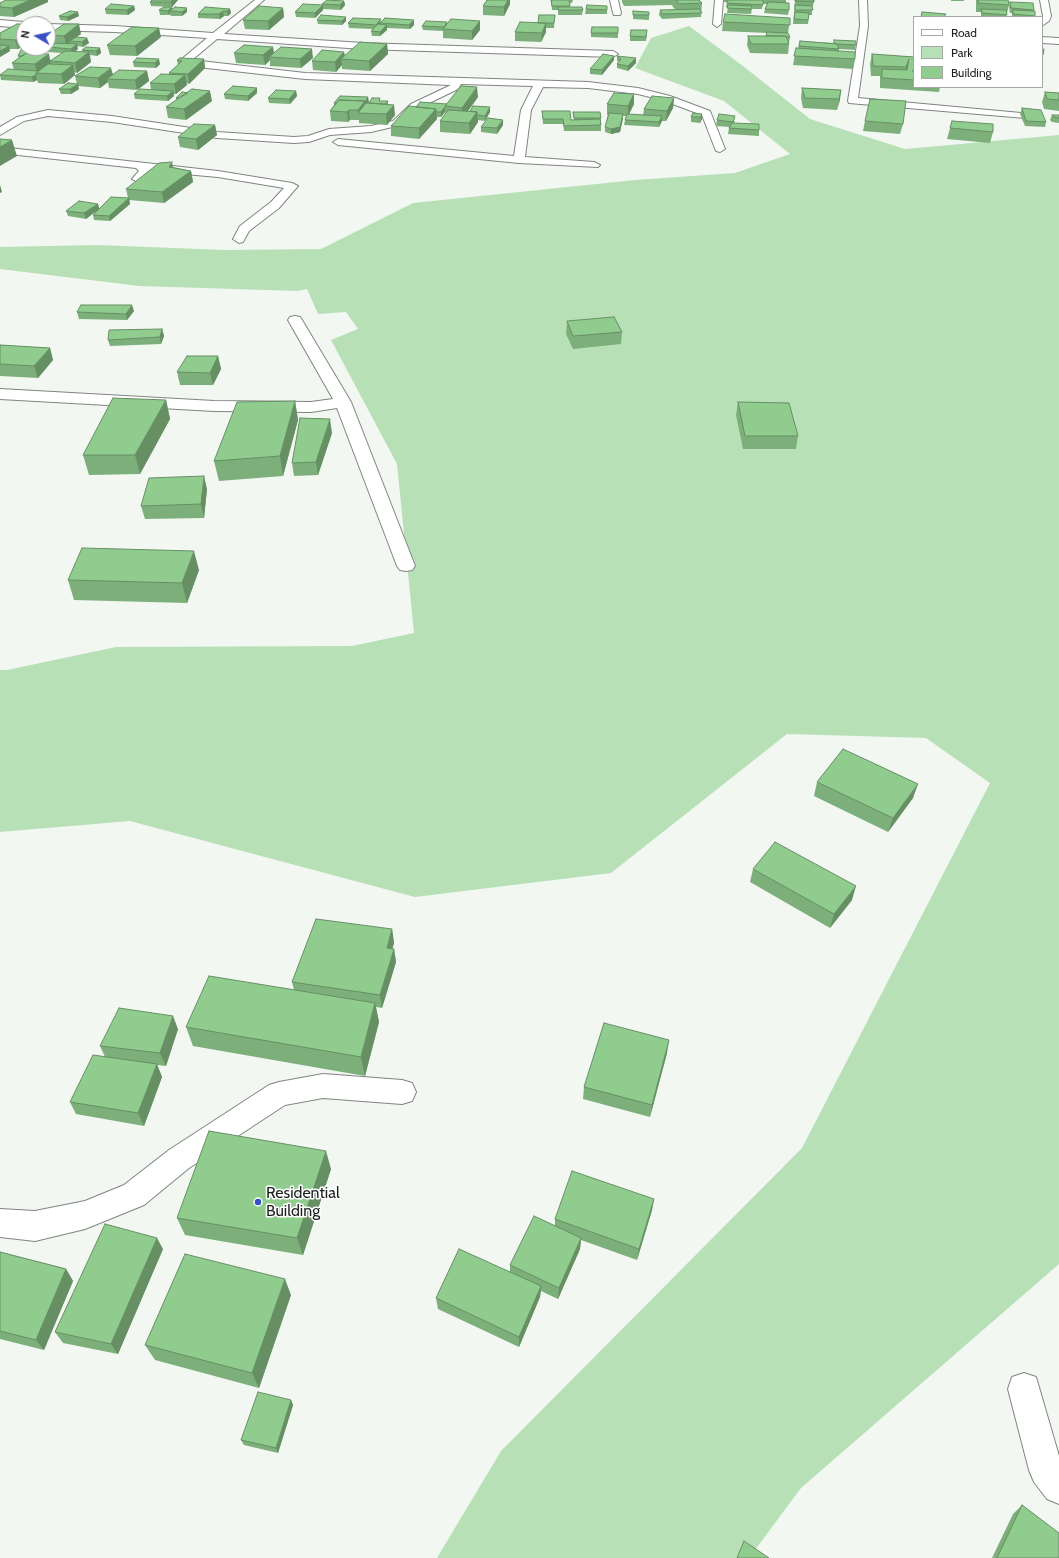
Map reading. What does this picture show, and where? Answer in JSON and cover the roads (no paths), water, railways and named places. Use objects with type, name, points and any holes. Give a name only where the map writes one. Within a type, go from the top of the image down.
[{"type":"street","points":[[260,0],[188,58],[187,60],[189,63],[305,76],[588,85],[638,91],[673,100],[706,113],[720,150]]},
{"type":"street","points":[[614,0],[617,13]]},
{"type":"street","points":[[717,24],[718,0]]},
{"type":"street","points":[[863,0],[864,54],[854,101],[1021,116]]},
{"type":"street","points":[[1043,22],[1047,16],[1044,0]]},
{"type":"street","points":[[0,23],[16,24]]},
{"type":"street","points":[[56,27],[115,29],[426,49],[613,54]]},
{"type":"street","points":[[1043,29],[1046,34],[1043,38]]},
{"type":"street","points":[[1043,40],[1059,41]]},
{"type":"street","points":[[309,139],[329,132],[372,129],[397,123],[415,106],[455,87],[457,85],[453,81]]},
{"type":"street","points":[[519,160],[526,110],[539,84]]},
{"type":"street","points":[[0,132],[22,119],[48,114],[112,119],[217,135],[294,140],[309,139],[519,160],[594,165]]},
{"type":"street","points":[[0,150],[218,174],[292,186],[275,205],[244,229],[239,239]]},
{"type":"street","points":[[136,182],[145,171],[144,167]]},
{"type":"street","points":[[295,320],[343,402],[406,566]]},
{"type":"street","points":[[0,394],[214,406],[311,407],[343,402]]},
{"type":"street","points":[[0,1223],[35,1226],[85,1215],[134,1195],[179,1159],[279,1094],[323,1086],[402,1092]]},
{"type":"street","points":[[1024,1389],[1046,1470],[1059,1487]]},
{"type":"place","name":"Residential Building","points":[[258,1202]]}]
